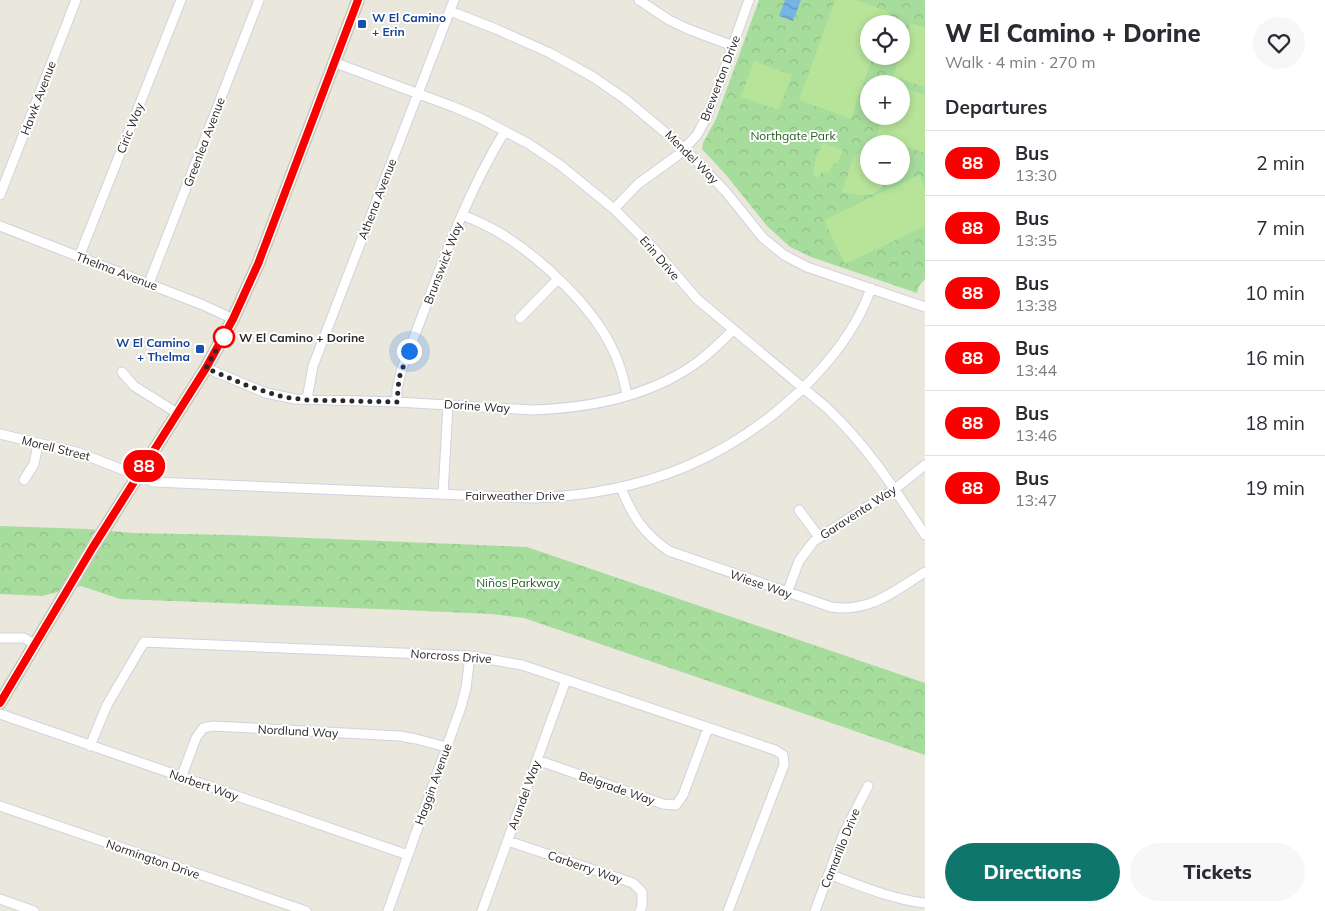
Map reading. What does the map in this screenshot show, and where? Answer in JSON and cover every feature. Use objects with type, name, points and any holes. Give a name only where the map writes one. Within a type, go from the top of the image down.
[{"type":"main road","points":[[0,703],[34,644],[206,368],[233,319],[258,264],[358,0]]},
{"type":"street","name":"Hawk Avenue","points":[[0,196],[76,0]]},
{"type":"street","name":"Ciric Way","points":[[80,256],[181,0]]},
{"type":"street","name":"Greenlea Avenue","points":[[149,283],[259,0]]},
{"type":"street","name":"Athena Avenue","points":[[307,400],[313,366],[454,0]]},
{"type":"street","name":"Brewerton Drive","points":[[614,209],[638,184],[669,163],[697,135],[708,114],[749,0]]},
{"type":"street","points":[[645,2],[669,20],[733,46]]},
{"type":"street","name":"Mendel Way","points":[[450,11],[523,40],[550,53],[592,77],[633,105],[685,149],[726,192],[754,228],[784,255],[808,267],[925,307]]},
{"type":"street","name":"Erin Drive","points":[[333,62],[454,107],[505,131],[560,165],[614,209],[697,299],[833,413],[861,443],[895,489],[925,535]]},
{"type":"street","name":"Brunswick Way","points":[[397,402],[397,389],[402,368],[462,215],[486,161],[505,131]]},
{"type":"street","points":[[462,215],[487,226],[513,242],[558,279],[579,301],[606,336],[617,358],[627,396]]},
{"type":"street","name":"Thelma Avenue","points":[[0,226],[149,283],[233,319]]},
{"type":"street","points":[[520,318],[558,279]]},
{"type":"street","name":"Fairweather Drive","points":[[138,476],[154,482],[543,498],[587,494],[621,488],[671,473],[713,454],[758,426],[803,388],[834,353],[860,316],[871,288]]},
{"type":"street","name":"Dorine Way","points":[[206,368],[266,393],[295,399],[397,402],[534,410],[555,409],[581,406],[627,396],[648,388],[682,372],[712,350],[733,330]]},
{"type":"street","points":[[122,372],[134,386],[178,413]]},
{"type":"street","points":[[443,494],[448,405]]},
{"type":"street","name":"Morell Street","points":[[0,434],[80,453],[138,476]]},
{"type":"street","points":[[24,480],[34,464],[38,444]]},
{"type":"street","name":"Garaventa Way","points":[[787,592],[799,561],[806,550],[819,538],[895,489],[925,465]]},
{"type":"street","name":"Wiese Way","points":[[621,488],[639,524],[657,542],[670,551],[831,607],[854,609],[865,607],[881,600],[925,572]]},
{"type":"street","points":[[799,510],[819,538]]},
{"type":"street","points":[[0,638],[24,638],[34,644]]},
{"type":"street","name":"Norcross Drive","points":[[90,746],[107,705],[144,642],[470,656],[504,660],[775,750],[783,755],[784,765],[728,911]]},
{"type":"street","name":"Haggin Avenue","points":[[388,911],[466,688],[470,656]]},
{"type":"street","name":"Arundel Way","points":[[482,911],[566,680]]},
{"type":"street","name":"Norbert Way","points":[[0,714],[408,856]]},
{"type":"street","name":"Nordlund Way","points":[[181,778],[196,738],[202,728],[213,726],[400,736],[416,738],[446,747]]},
{"type":"street","name":"Belgrade Way","points":[[537,760],[663,804],[676,805],[683,795],[708,728]]},
{"type":"street","name":"Camarillo Drive","points":[[815,911],[852,816],[868,786]]},
{"type":"street","name":"Normington Drive","points":[[0,806],[306,911]]},
{"type":"street","name":"Carberry Way","points":[[508,841],[633,883],[642,892],[640,911]]},
{"type":"street","points":[[829,874],[885,895],[925,903]]},
{"type":"street","points":[[0,899],[34,911]]},
{"type":"green space","name":"Northgate Park","points":[[759,0],[925,0],[925,279],[919,286],[917,293],[811,257],[790,247],[767,226],[727,176],[702,149],[703,143],[716,119]]},
{"type":"green space","points":[[835,0],[856,0],[889,12],[888,15],[860,15],[860,65],[870,65],[866,75],[860,75],[860,93],[851,119],[799,100]]},
{"type":"green space","points":[[910,23],[925,28],[925,87],[910,82],[910,75],[894,75],[897,65],[910,65]]},
{"type":"green space","points":[[754,61],[792,75],[779,110],[741,97]]},
{"type":"green space","points":[[910,90],[925,95],[925,153],[910,148],[910,135],[877,135],[880,125],[910,125]]},
{"type":"green space","points":[[823,143],[843,150],[838,162],[832,165],[829,173],[822,172],[816,178],[813,174],[816,157]]},
{"type":"green space","points":[[860,155],[860,185],[882,185],[879,190],[869,195],[842,192],[854,156]]},
{"type":"green space","points":[[919,175],[925,188],[925,226],[845,264],[824,220],[898,185],[910,185],[910,179]]},
{"type":"green space","name":"Niños Parkway","points":[[0,526],[88,529],[132,533],[233,535],[527,547],[925,683],[925,755],[524,618],[491,614],[120,599],[81,586],[42,596],[0,594]]},
{"type":"water","points":[[785,0],[801,0],[793,21],[779,16]]},
{"type":"bus line","name":"88","points":[[0,703],[93,547],[206,368],[233,319],[258,264],[358,0]]},
{"type":"place","name":"W El Camino + Erin","points":[[362,24]]},
{"type":"place","name":"W El Camino + Dorine","points":[[224,337]]},
{"type":"place","name":"W El Camino + Thelma","points":[[200,349]]},
{"type":"route","points":[[224,337],[226,332],[206,368],[266,393],[295,399],[397,402],[399,378],[409,351]]}]
